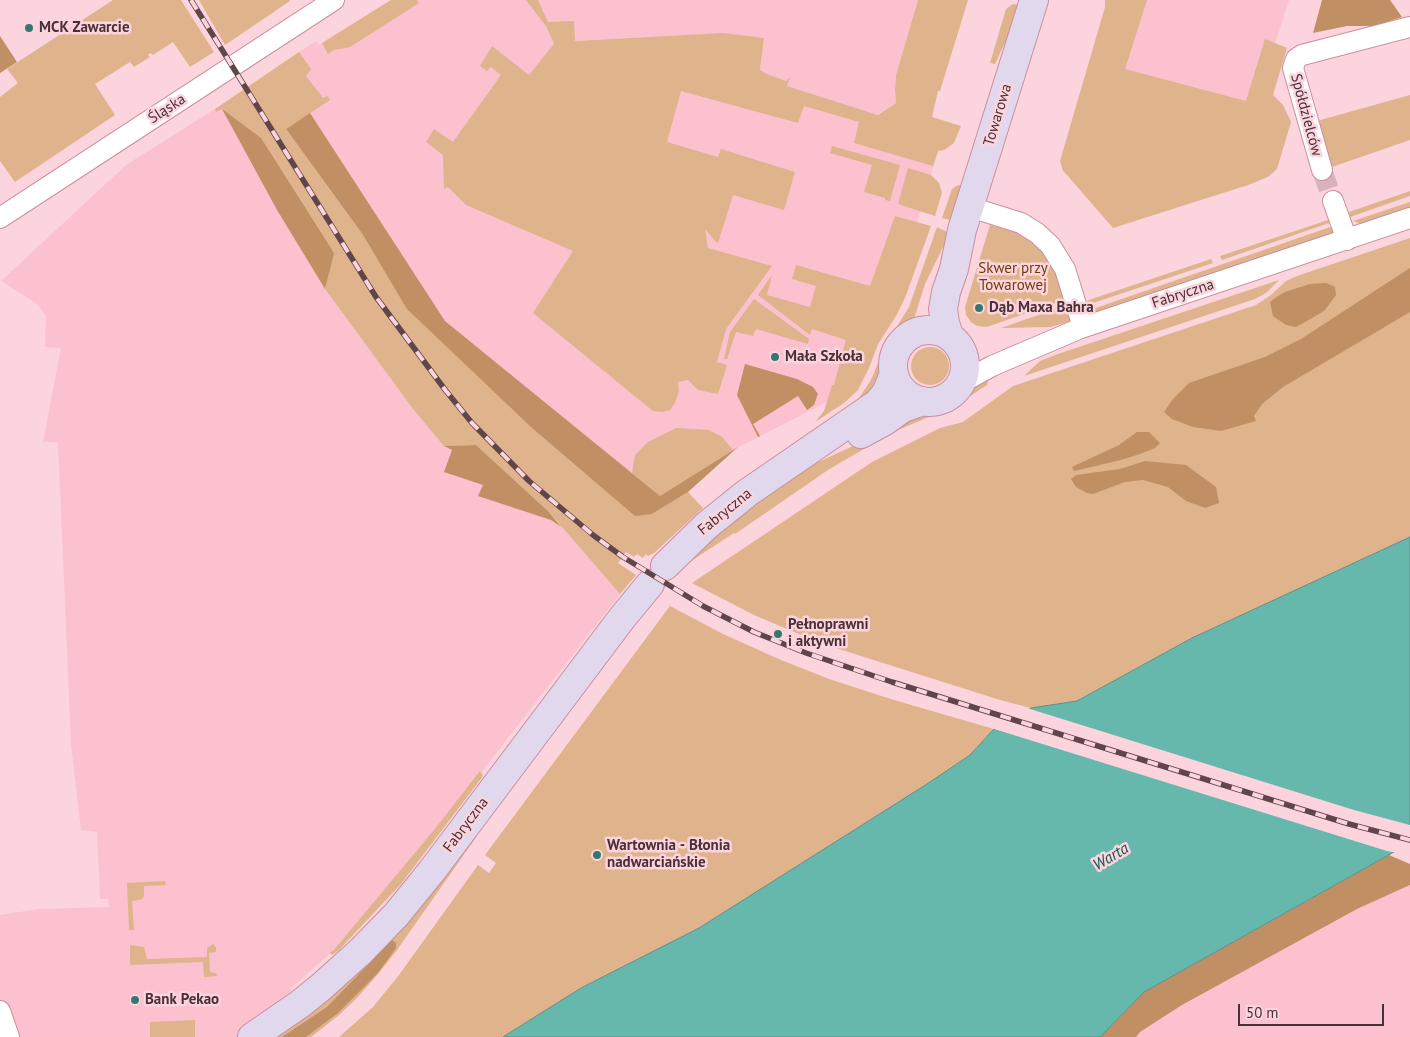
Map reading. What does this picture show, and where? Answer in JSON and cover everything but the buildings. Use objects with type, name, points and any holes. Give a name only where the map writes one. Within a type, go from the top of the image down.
[{"type":"street","name":"Śląska","points":[[0,218],[334,0]]},
{"type":"street","name":"Towarowa","points":[[949,335],[944,323],[943,309],[946,292],[966,219],[1034,0]]},
{"type":"street","name":"Spółdzielców","points":[[1322,170],[1293,68],[1296,60],[1302,56],[1410,27]]},
{"type":"street","points":[[1333,201],[1347,240]]},
{"type":"street","name":"Fabryczna","points":[[961,383],[992,366],[1083,327],[1410,218]]},
{"type":"street","name":"Towarowa","points":[[911,334],[918,327],[922,318],[937,269],[966,219]]},
{"type":"street","points":[[966,219],[1021,223],[1037,233],[1050,245],[1065,269],[1083,327]]},
{"type":"street","points":[[930,329],[949,335],[958,343],[965,359],[964,376],[961,383],[952,394],[933,402],[911,397],[897,383],[894,374],[896,351],[905,339],[920,330],[930,329]]},
{"type":"street","name":"Fabryczna","points":[[252,1037],[321,987],[360,952],[396,915],[431,872],[622,618],[657,575],[685,545],[727,508],[790,465],[812,447],[878,403],[886,393],[894,374]]},
{"type":"street","name":"Fabryczna","points":[[790,465],[867,432],[903,408],[923,401]]},
{"type":"street","points":[[0,1011],[9,1037]]},
{"type":"shaded area","points":[[391,0],[918,0],[896,75],[896,103],[878,115],[787,86],[789,79],[786,81],[760,70],[764,38],[648,37],[575,41],[546,26],[554,44],[648,50],[941,142],[917,222],[833,399],[727,453],[660,496],[445,321],[278,66],[316,41],[319,45]]},
{"type":"shaded area","points":[[1120,0],[1289,0],[1252,116],[1098,66]]},
{"type":"shaded area","points":[[1322,0],[1390,0],[1402,17],[1374,26],[1347,26],[1313,33]]},
{"type":"shaded area","points":[[0,36],[17,62],[0,73]]},
{"type":"shaded area","points":[[215,109],[217,111],[222,109],[277,210],[325,289],[413,409],[444,445],[476,445],[548,511],[620,594],[424,846],[333,951],[291,988],[293,1037],[0,1037],[0,915],[39,909],[109,907],[108,899],[100,899],[97,832],[81,830],[71,744],[58,442],[43,442],[61,348],[45,347],[46,316],[36,303],[1,281],[126,165]]},
{"type":"shaded area","points":[[222,109],[261,138],[334,253],[325,289],[277,210]]},
{"type":"shaded area","points":[[310,113],[445,321],[660,496],[738,447],[688,492],[652,514],[635,516],[531,427],[407,309],[363,235],[286,129]]},
{"type":"shaded area","points":[[1410,268],[1410,312],[1283,387],[1262,404],[1254,416],[1256,421],[1221,431],[1193,427],[1172,419],[1164,412],[1173,399],[1189,383],[1265,357],[1301,339]]},
{"type":"shaded area","points":[[1326,283],[1335,287],[1336,295],[1325,310],[1314,317],[1296,327],[1286,325],[1273,316],[1270,302],[1278,296],[1310,284]]},
{"type":"shaded area","points":[[745,364],[797,379],[813,387],[818,394],[814,405],[807,410],[798,396],[753,424],[760,436],[758,437],[737,395]]},
{"type":"shaded area","points":[[1137,432],[1149,432],[1160,443],[1155,448],[1140,454],[1074,471],[1072,467],[1119,445]]},
{"type":"shaded area","points":[[476,445],[548,511],[561,527],[551,520],[478,496],[483,485],[444,472],[452,450],[444,446]]},
{"type":"shaded area","points":[[1145,461],[1186,465],[1216,487],[1219,503],[1205,508],[1186,501],[1168,487],[1143,480],[1125,482],[1093,494],[1076,487],[1071,479],[1076,475],[1120,469]]},
{"type":"shaded area","points":[[1389,855],[1410,864],[1410,885],[1357,909],[1182,1005],[1140,1032],[1136,1037],[1100,1037],[1144,992]]},
{"type":"shaded area","points":[[1410,885],[1410,1037],[1136,1037],[1140,1032],[1182,1005],[1357,909]]},
{"type":"shaded area","points":[[392,940],[396,943],[396,948],[378,973],[338,1013],[306,1037],[282,1037],[327,1007]]},
{"type":"green space","points":[[113,0],[181,0],[214,52],[190,67],[173,42],[153,55],[151,53],[148,55],[150,57],[134,67],[130,62],[95,84],[115,115],[15,182],[0,161],[0,97],[18,83],[7,69]]},
{"type":"green space","points":[[199,0],[289,0],[290,1],[225,45]]},
{"type":"green space","points":[[391,0],[417,0],[419,3],[350,47],[334,50],[328,54],[322,43]]},
{"type":"green space","points":[[526,0],[538,0],[548,22],[574,21],[575,41],[723,33],[764,38],[760,70],[786,81],[790,77],[787,86],[878,115],[896,103],[896,75],[918,0],[968,0],[940,91],[938,91],[932,117],[961,126],[954,143],[944,150],[938,151],[933,166],[854,143],[859,122],[804,106],[798,123],[681,91],[667,142],[718,157],[721,149],[795,172],[784,210],[733,195],[718,243],[705,229],[708,248],[772,266],[726,329],[717,362],[727,365],[718,394],[698,390],[688,380],[678,382],[679,390],[675,403],[670,410],[662,412],[653,411],[533,313],[573,251],[466,205],[448,187],[444,189],[443,155],[426,142],[434,129],[453,142],[501,75],[491,67],[487,71],[480,66],[492,46],[529,75],[554,44],[546,26]]},
{"type":"green space","points":[[1105,0],[1147,0],[1125,69],[1246,101],[1265,39],[1287,48],[1273,95],[1283,105],[1291,122],[1277,169],[1268,177],[1248,185],[1113,228],[1063,171],[1060,161],[1105,7]]},
{"type":"green space","points":[[1013,4],[1022,6],[995,64],[990,63],[1006,9]]},
{"type":"green space","points":[[299,52],[311,69],[306,76],[323,98],[327,96],[330,100],[286,129],[363,235],[408,309],[652,514],[688,492],[703,508],[654,553],[648,556],[646,554],[643,558],[637,554],[634,557],[626,552],[618,563],[636,575],[620,594],[548,511],[476,445],[444,446],[413,409],[325,289],[333,252],[222,109],[216,112],[215,109]]},
{"type":"green space","points":[[1410,95],[1410,140],[1329,168],[1317,121]]},
{"type":"green space","points":[[832,146],[900,165],[890,201],[864,192],[872,165],[830,153]]},
{"type":"green space","points":[[908,168],[931,175],[939,183],[942,193],[935,216],[898,204]]},
{"type":"green space","points":[[959,185],[964,187],[954,218],[950,220],[942,218],[952,189]]},
{"type":"green space","points":[[1410,191],[1410,196],[1350,217],[1349,212]]},
{"type":"green space","points":[[1410,202],[1410,207],[1361,224],[1353,221]]},
{"type":"green space","points":[[895,216],[931,226],[905,298],[878,344],[858,390],[844,403],[815,422],[824,411],[832,385],[834,385],[846,340],[812,329],[810,335],[758,295],[772,275],[767,295],[810,307],[816,286],[792,279],[796,265],[870,286]]},
{"type":"green space","points":[[1334,218],[1335,221],[1222,260],[1220,256]]},
{"type":"green space","name":"Skwer przy Towarowej","points":[[990,225],[1015,232],[1031,241],[1042,251],[1055,269],[1064,300],[987,327],[977,326],[971,322],[966,315],[965,307]]},
{"type":"green space","points":[[1336,225],[1335,232],[1094,314],[1087,311]]},
{"type":"green space","points":[[937,227],[947,232],[947,239],[925,284],[914,319],[895,336],[888,347],[884,365],[883,384],[878,393],[869,402],[777,459],[768,461],[844,412],[859,398],[871,380],[885,346],[909,307]]},
{"type":"green space","points":[[1410,238],[1410,537],[1192,638],[1077,701],[1031,708],[1000,700],[820,643],[754,615],[692,583],[872,462],[940,428],[963,422],[1013,386],[1256,305],[1271,295],[1286,281],[1297,276]]},
{"type":"green space","points":[[1211,259],[1213,263],[1087,305],[1086,301]]},
{"type":"green space","points":[[1279,280],[1266,293],[1255,299],[1024,376],[1040,361],[1055,355]]},
{"type":"green space","points":[[754,299],[809,339],[808,344],[756,329],[753,336],[736,332],[727,359],[724,359],[730,332]]},
{"type":"green space","points":[[1073,303],[1072,321],[1050,327],[1001,328]]},
{"type":"green space","points":[[930,347],[943,353],[949,366],[943,379],[930,385],[917,379],[911,366],[917,353]]},
{"type":"green space","points":[[989,377],[987,385],[957,405],[891,433],[828,470],[735,534],[685,565],[739,513],[803,469],[866,440],[921,410],[932,411],[948,407],[966,391]]},
{"type":"green space","points":[[676,428],[709,430],[722,437],[733,450],[660,496],[632,473],[635,455],[648,442]]},
{"type":"green space","points":[[670,606],[723,634],[829,679],[994,729],[970,755],[699,928],[581,988],[503,1037],[339,1037],[373,1007],[399,975],[478,865],[489,873],[496,863],[485,855]]},
{"type":"green space","points":[[480,771],[483,776],[401,884],[339,950],[332,955],[330,952],[333,951],[434,830]]},
{"type":"green space","points":[[473,834],[477,836],[397,950],[357,998],[311,1037],[272,1037]]},
{"type":"green space","points":[[165,881],[166,885],[144,886],[144,896],[142,899],[132,901],[134,930],[129,930],[127,883]]},
{"type":"green space","points":[[213,944],[216,947],[216,952],[209,953],[210,972],[216,973],[217,976],[204,977],[203,962],[130,965],[130,945],[144,947],[147,959],[207,957],[207,948]]},
{"type":"green space","points":[[195,1020],[195,1037],[150,1037],[150,1022]]},
{"type":"water","name":"Warta","points":[[1410,537],[1410,843],[1144,992],[1100,1037],[503,1037],[581,988],[699,928],[927,784],[970,755],[994,729],[1031,708],[1077,701],[1192,638]]},
{"type":"pier","points":[[1027,708],[1354,810],[1410,825],[1410,846],[1397,853],[1387,851],[991,728]]},
{"type":"tunnel","points":[[1322,170],[1333,201]]},
{"type":"railway","points":[[191,0],[376,297],[446,391],[472,423],[529,481],[593,535],[623,557],[703,606],[754,632],[806,653],[892,682],[1349,824],[1410,840]]},
{"type":"place","name":"MCK Zawarcie","points":[[29,28]]},
{"type":"place","name":"Dąb Maxa Bahra","points":[[979,308]]},
{"type":"place","name":"Mała Szkoła","points":[[775,357]]},
{"type":"place","name":"Pełnoprawni i aktywni","points":[[778,634]]},
{"type":"place","name":"Wartownia - Błonia nadwarciańskie","points":[[597,855]]},
{"type":"place","name":"Bank Pekao","points":[[135,1000]]}]
